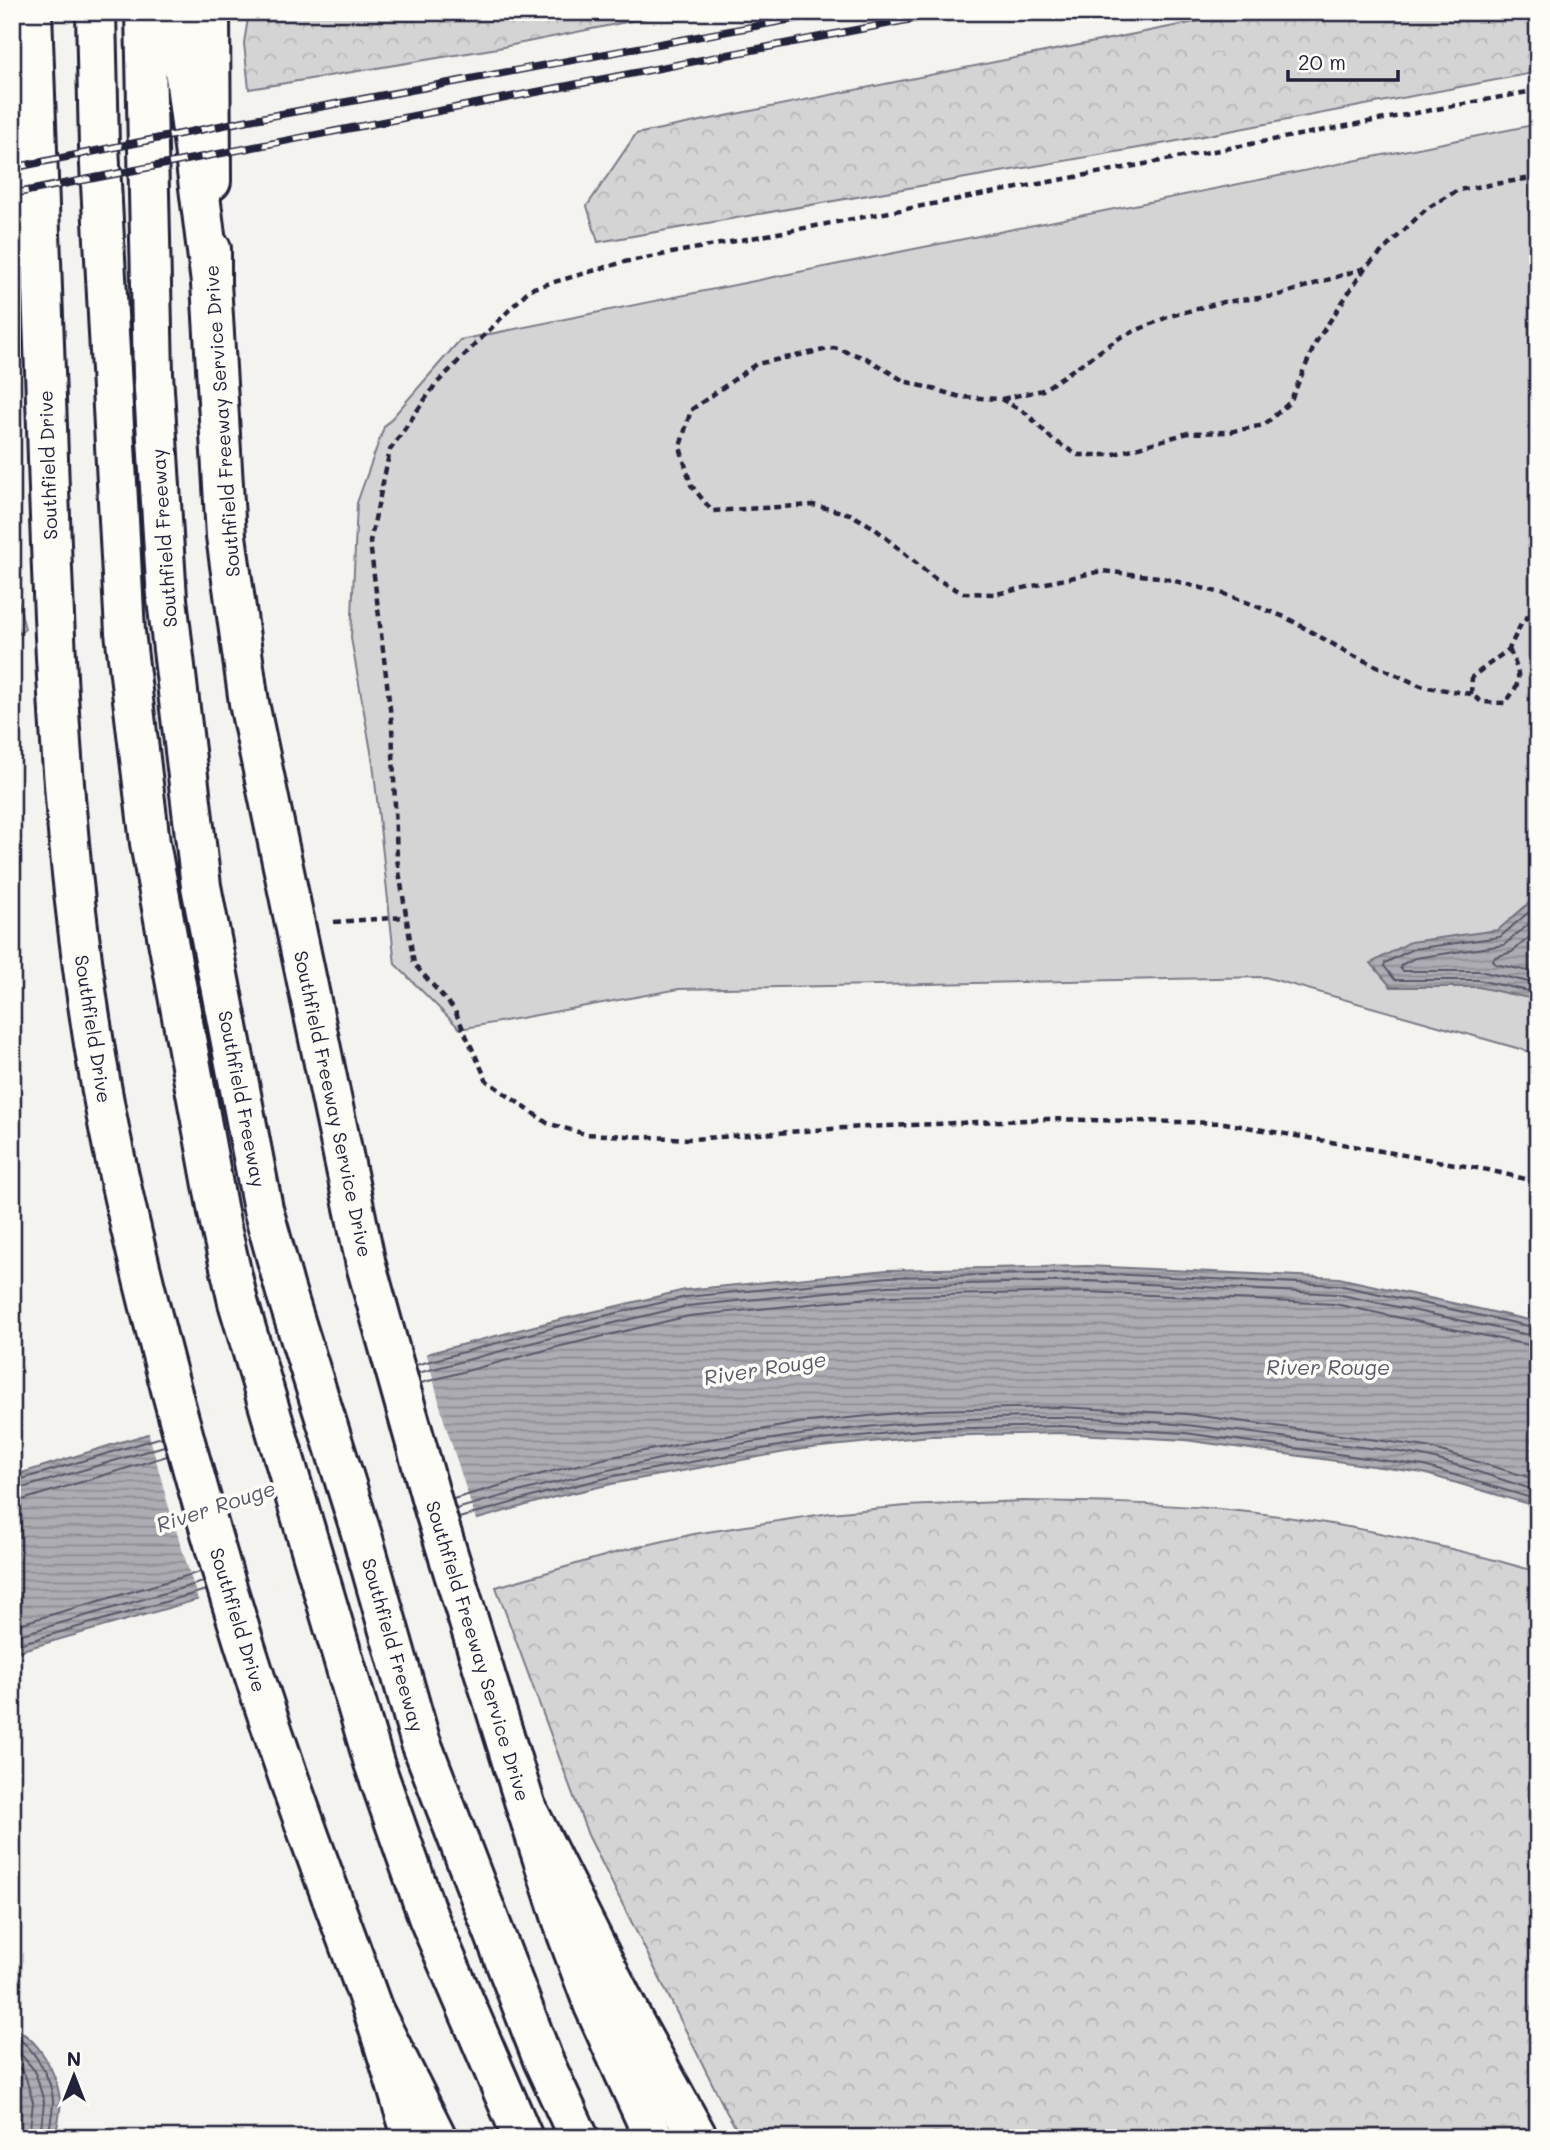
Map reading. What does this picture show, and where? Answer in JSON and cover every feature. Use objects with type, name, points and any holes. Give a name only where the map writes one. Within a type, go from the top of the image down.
[{"type":"main road","name":"Southfield Drive","points":[[32,12],[53,613],[66,827],[76,923],[106,1112],[128,1220],[155,1328],[185,1444],[225,1579],[288,1776],[372,2008]]},
{"type":"main road","points":[[96,12],[99,146],[125,632],[150,843],[220,1223],[238,1302],[374,1763],[428,1917],[523,2138]]},
{"type":"main road","name":"Southfield Freeway","points":[[145,12],[153,374],[167,599],[201,886],[264,1209],[285,1289],[363,1539],[421,1740],[543,2060],[579,2138]]},
{"type":"main road","points":[[177,12],[211,283]]},
{"type":"main road","name":"Southfield Freeway Service Drive","points":[[210,12],[211,283],[226,536],[249,703],[366,1265],[435,1512],[526,1807],[636,2026],[698,2138]]},
{"type":"main road","points":[[211,73],[233,12]]},
{"type":"main road","points":[[12,95],[37,140]]},
{"type":"main road","points":[[526,1807],[567,1934],[590,1994],[653,2138]]},
{"type":"main road","points":[[372,2008],[413,2138]]},
{"type":"main road","points":[[372,2008],[437,2138]]},
{"type":"path","points":[[1538,90],[624,261],[530,289],[435,385],[390,450],[370,542],[391,725],[397,859],[414,964],[454,1009],[487,1081],[547,1123],[585,1134],[691,1139],[844,1128],[1047,1119],[1224,1123],[1488,1170],[1538,1182]]},
{"type":"path","points":[[1002,399],[1027,414],[1053,440],[1078,455],[1111,455],[1188,433],[1230,432],[1264,425],[1290,402],[1316,342],[1365,268],[1426,209],[1458,190],[1538,177]]},
{"type":"path","points":[[1365,268],[1276,296],[1223,302],[1170,316],[1121,337],[1043,390],[1002,399],[961,397],[904,381],[866,358],[834,348],[756,364],[691,410],[680,447],[691,485],[712,511],[813,505],[850,514],[873,527],[934,578],[963,593],[996,594],[1102,571],[1159,577],[1224,594],[1287,618],[1352,655],[1421,686],[1471,694],[1482,702],[1505,704],[1517,688],[1518,671],[1509,649]]},
{"type":"path","points":[[1471,694],[1472,677],[1509,649],[1521,624],[1538,605]]},
{"type":"path","points":[[295,924],[406,917]]},
{"type":"green space","points":[[249,12],[676,12],[498,48],[249,89],[244,43]]},
{"type":"green space","points":[[1244,12],[1538,12],[1538,72],[1156,145],[598,242],[587,206],[636,134]]},
{"type":"green space","points":[[1538,124],[1538,1054],[1265,977],[679,989],[460,1029],[395,964],[373,763],[351,638],[357,503],[384,427],[460,340]]},
{"type":"green space","points":[[12,576],[25,629],[12,638]]},
{"type":"green space","points":[[1022,1501],[1170,1505],[1259,1513],[1340,1525],[1459,1551],[1538,1572],[1538,2138],[742,2138],[588,1835],[496,1587],[625,1550],[694,1534],[830,1513],[906,1506]]},
{"type":"water","points":[[1538,895],[1538,1000],[1478,987],[1391,987],[1371,963],[1410,942],[1498,930]]},
{"type":"water","name":"River Rouge","points":[[1088,1266],[1339,1278],[1538,1322],[1538,1507],[1423,1473],[1185,1440],[1060,1433],[930,1436],[802,1449],[616,1483],[551,1498],[12,1653],[12,1476],[441,1350],[685,1290],[887,1270]]},
{"type":"water","points":[[12,2027],[22,2032],[38,2048],[55,2078],[60,2113],[55,2138],[12,2138]]},
{"type":"pier","points":[[426,1351],[443,1417],[477,1523],[199,1603],[148,1430]]},
{"type":"railway","points":[[12,168],[244,121],[831,12]]},
{"type":"railway","points":[[12,194],[948,12]]}]
